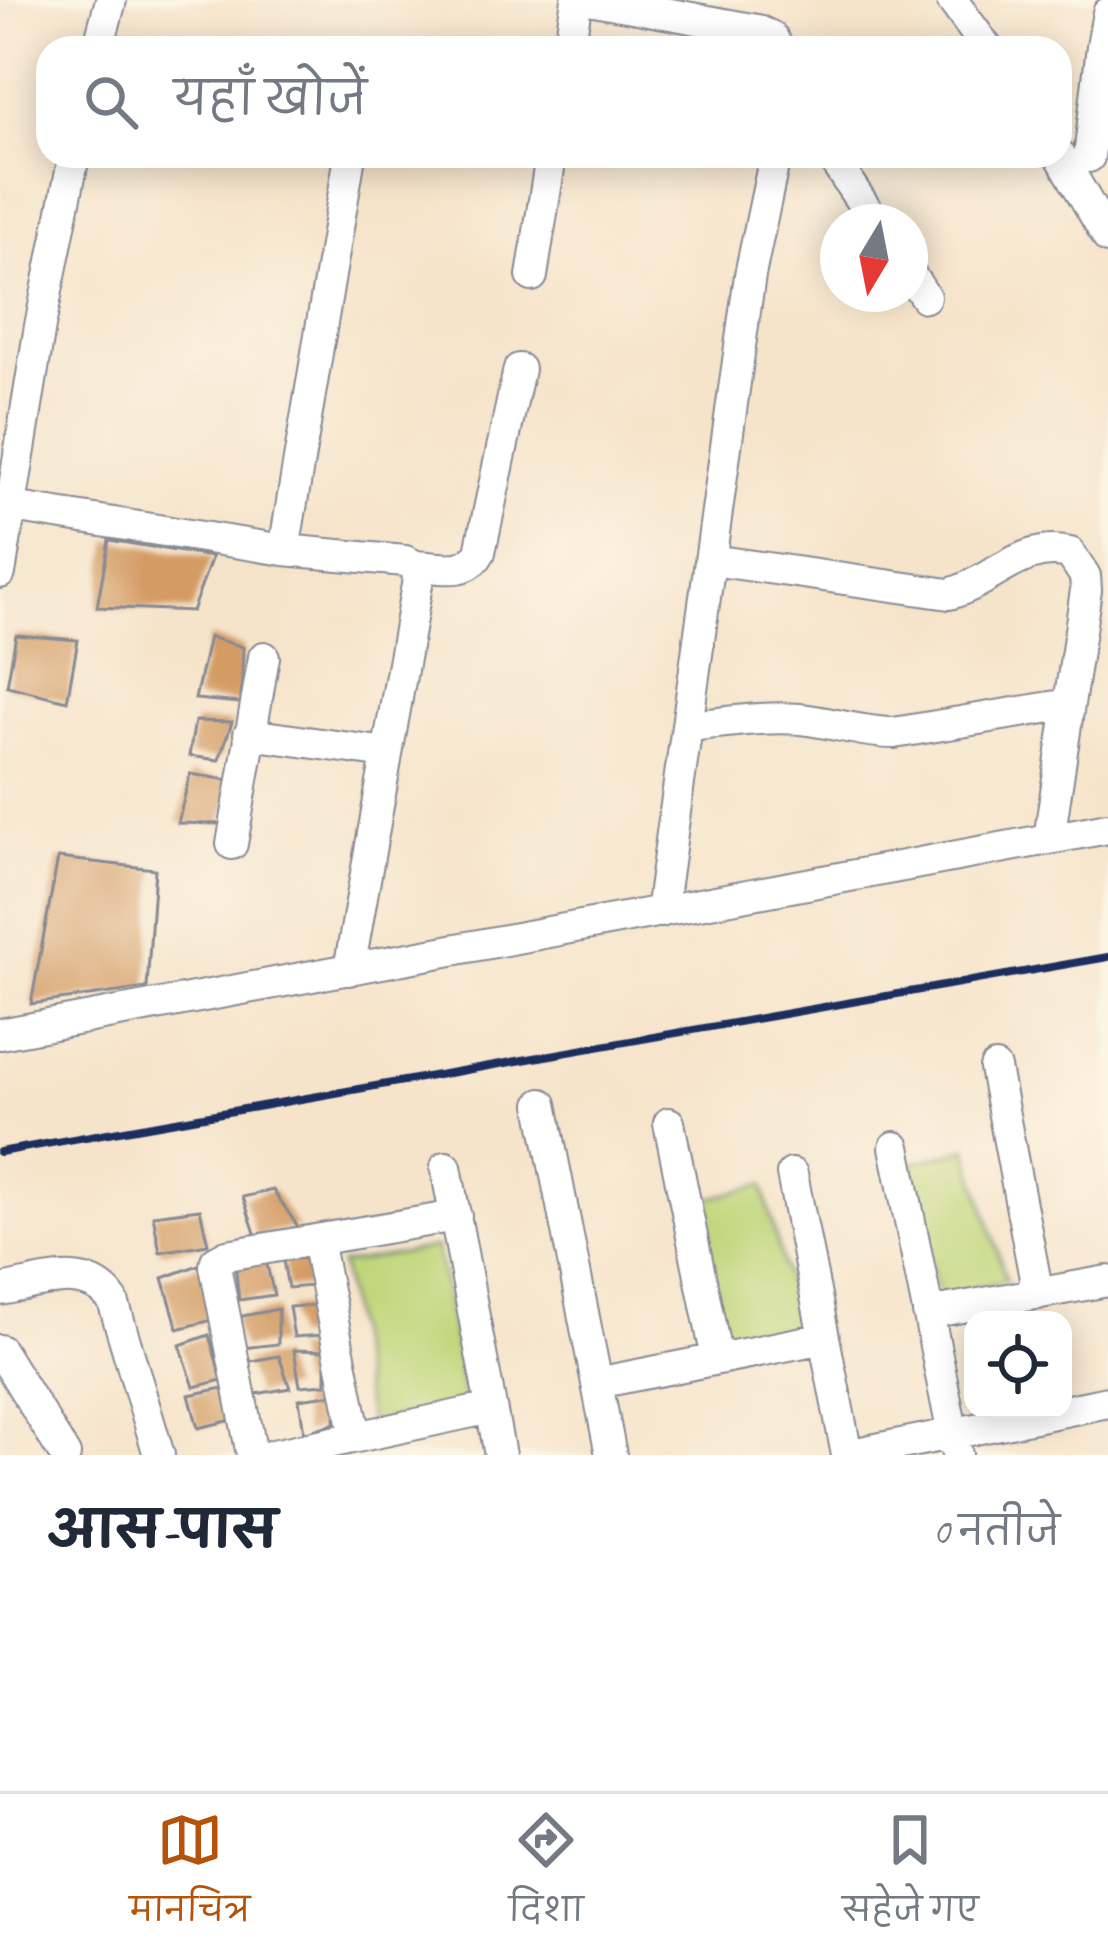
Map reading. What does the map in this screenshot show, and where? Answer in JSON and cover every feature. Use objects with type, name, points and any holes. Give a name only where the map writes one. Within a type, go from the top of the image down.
[{"type":"street","points":[[101,36],[111,0]]},
{"type":"street","points":[[571,36],[577,0]]},
{"type":"street","points":[[594,0],[770,36]]},
{"type":"street","points":[[952,0],[978,36]]},
{"type":"street","points":[[1108,13],[1105,47],[1079,157],[1108,238]]},
{"type":"street","points":[[0,573],[6,506],[72,168]]},
{"type":"street","points":[[284,550],[348,168]]},
{"type":"street","points":[[532,275],[549,168]]},
{"type":"street","points":[[662,913],[750,275],[772,168]]},
{"type":"street","points":[[839,168],[863,204]]},
{"type":"street","points":[[6,506],[284,550],[459,568],[476,561],[480,552],[519,369]]},
{"type":"street","points":[[711,560],[949,595],[1034,550],[1070,553],[1085,576],[1086,590],[1048,839]]},
{"type":"street","points":[[350,970],[418,579],[416,566]]},
{"type":"street","points":[[232,844],[264,657]]},
{"type":"street","points":[[687,727],[778,718],[894,733],[1069,704]]},
{"type":"street","points":[[250,734],[387,753]]},
{"type":"street","points":[[0,1034],[1108,828]]},
{"type":"street","points":[[995,1068],[1038,1294]]},
{"type":"street","points":[[542,1104],[611,1455]]},
{"type":"street","points":[[669,1123],[717,1359]]},
{"type":"street","points":[[895,1148],[955,1444]]},
{"type":"street","points":[[446,1167],[500,1455]]},
{"type":"street","points":[[792,1174],[847,1455],[955,1444],[1108,1402]]},
{"type":"street","points":[[252,1455],[216,1261],[226,1255],[456,1216]]},
{"type":"street","points":[[317,1240],[356,1437]]},
{"type":"street","points":[[0,1290],[77,1277],[105,1290],[113,1301],[159,1455]]},
{"type":"street","points":[[928,1313],[1108,1281]]},
{"type":"street","points":[[597,1383],[824,1338]]},
{"type":"street","points":[[0,1350],[65,1455]]},
{"type":"street","points":[[273,1455],[491,1408]]},
{"type":"green space","points":[[967,1148],[1006,1280],[940,1298],[901,1167]]},
{"type":"green space","points":[[763,1185],[800,1335],[730,1353],[693,1202]]},
{"type":"green space","points":[[437,1247],[466,1405],[369,1422],[341,1264]]},
{"type":"building","points":[[109,540],[212,557],[192,611],[97,607]]},
{"type":"building","points":[[16,635],[78,640],[67,701],[7,686]]},
{"type":"building","points":[[209,637],[243,647],[241,703],[195,699]]},
{"type":"building","points":[[195,721],[232,722],[219,760],[189,756]]},
{"type":"building","points":[[190,774],[235,781],[221,824],[178,823]]},
{"type":"building","points":[[58,858],[155,869],[147,988],[31,1004]]},
{"type":"building","points":[[273,1190],[298,1227],[256,1236],[243,1197]]},
{"type":"building","points":[[200,1209],[208,1244],[160,1252],[153,1215]]},
{"type":"building","points":[[307,1258],[313,1286],[288,1288],[283,1260]]},
{"type":"building","points":[[266,1261],[274,1295],[239,1300],[235,1264]]},
{"type":"building","points":[[201,1264],[212,1320],[178,1329],[163,1278]]},
{"type":"building","points":[[314,1305],[323,1335],[294,1337],[289,1307]]},
{"type":"building","points":[[278,1309],[278,1344],[242,1348],[233,1318]]},
{"type":"building","points":[[209,1335],[222,1380],[194,1387],[180,1345]]},
{"type":"building","points":[[294,1350],[326,1351],[326,1384],[300,1386]]},
{"type":"building","points":[[279,1356],[290,1388],[256,1394],[245,1362]]},
{"type":"building","points":[[228,1387],[232,1420],[198,1428],[189,1395]]},
{"type":"building","points":[[336,1394],[335,1423],[304,1433],[299,1399]]},
{"type":"railway","points":[[0,1152],[1108,957]]}]
